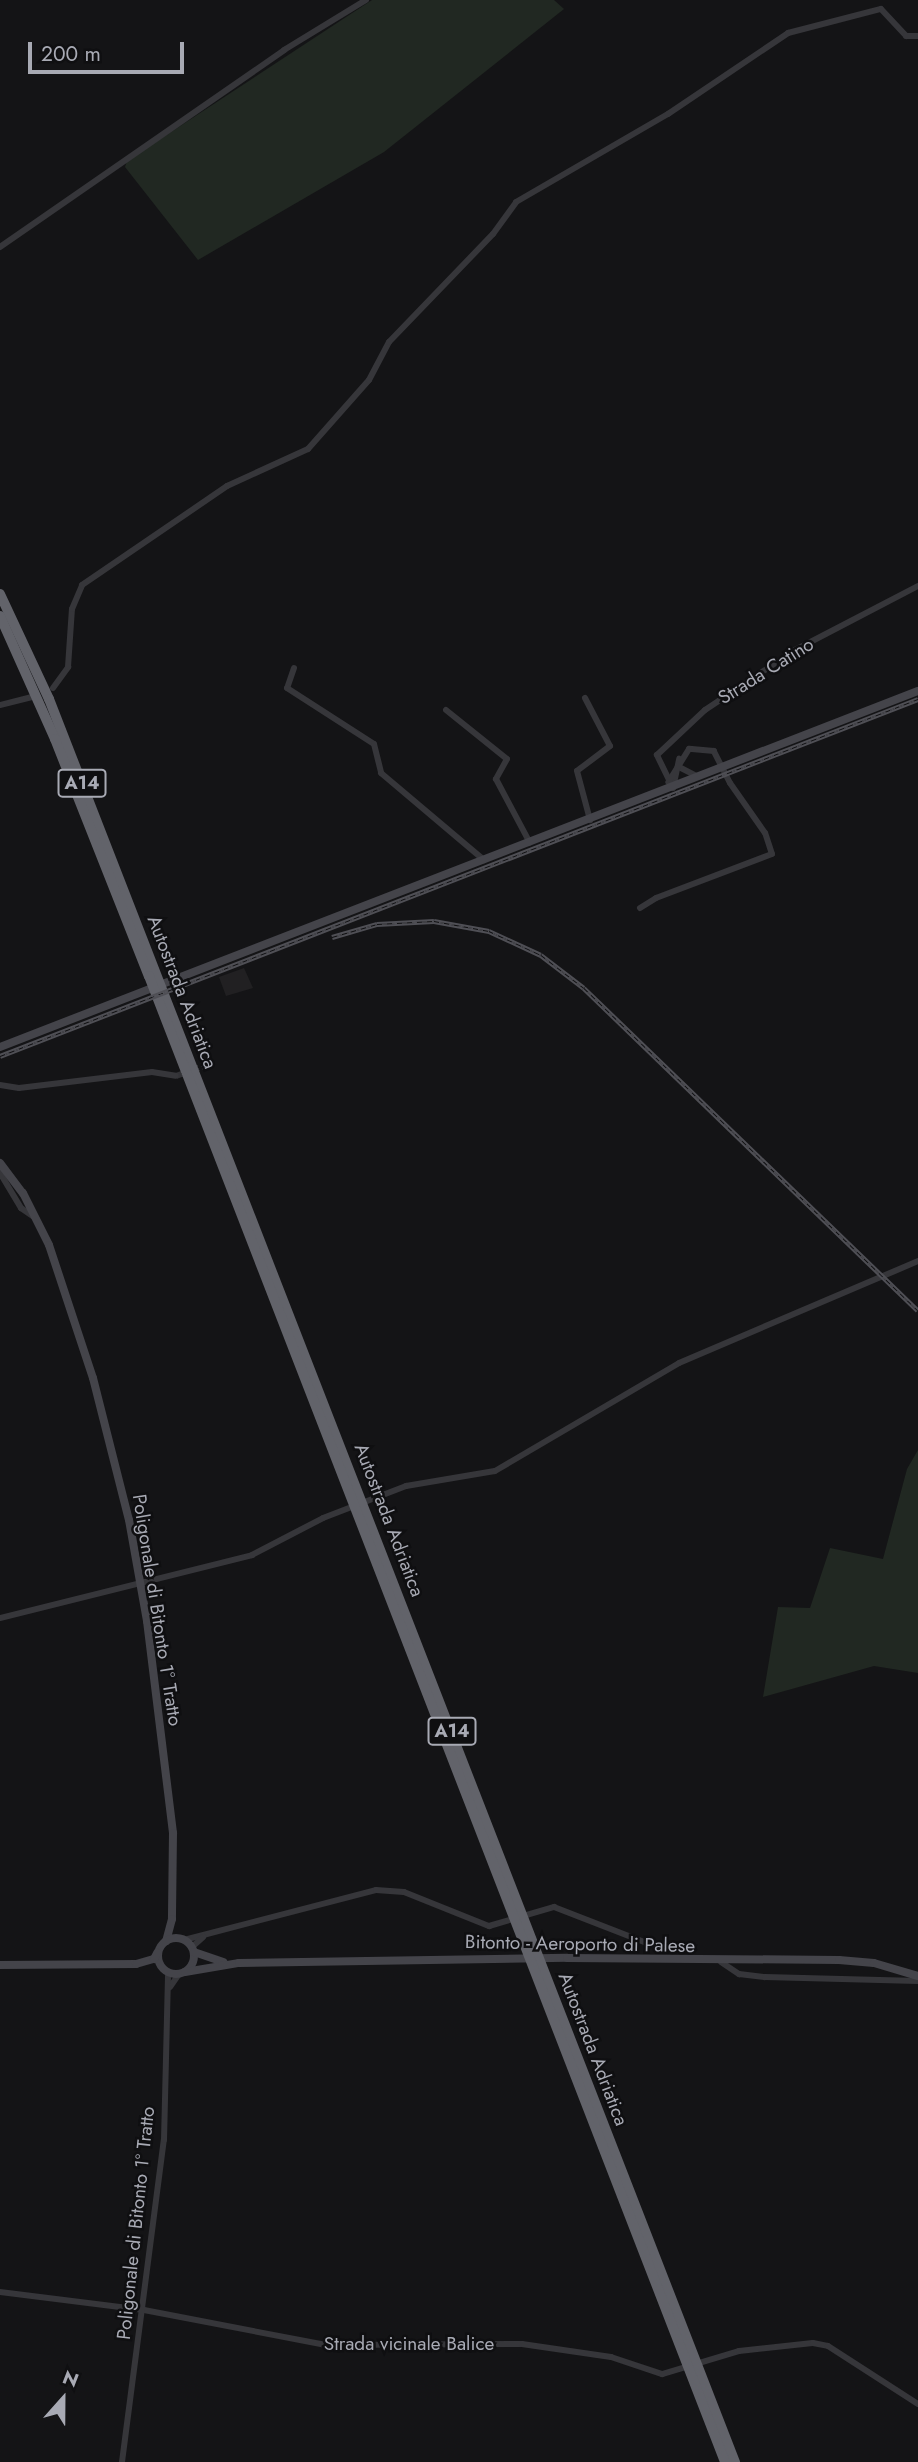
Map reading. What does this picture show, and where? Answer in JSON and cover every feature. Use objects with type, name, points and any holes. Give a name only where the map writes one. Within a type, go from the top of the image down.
[{"type":"highway","name":"Autostrada Adriatica","points":[[0,594],[49,699],[152,975]]},
{"type":"highway","name":"Autostrada Adriatica","points":[[0,616],[55,739],[164,1004],[735,2462]]},
{"type":"highway","name":"Autostrada Adriatica","points":[[164,1004],[725,2462]]},
{"type":"main road","points":[[2,1046],[918,691]]},
{"type":"main road","name":"Poligonale di Bitonto 1° Tratto","points":[[0,1163],[37,1219],[93,1378],[140,1583],[173,1832],[172,1919]]},
{"type":"main road","points":[[172,1919],[181,1939],[205,1959],[239,1964]]},
{"type":"main road","points":[[0,1965],[136,1964],[154,1959],[166,1941],[172,1919]]},
{"type":"main road","points":[[166,1941],[181,1939]]},
{"type":"main road","points":[[182,1973],[193,1963],[192,1949]]},
{"type":"main road","points":[[157,1953],[166,1972]]},
{"type":"main road","name":"Bitonto - Aeroporto di Palese","points":[[239,1964],[502,1958],[721,1962],[839,1960],[874,1963],[918,1978]]},
{"type":"main road","points":[[136,1964],[182,1973],[239,1964]]},
{"type":"street","points":[[0,247],[284,50],[366,0]]},
{"type":"street","points":[[53,688],[68,667],[72,609],[82,585],[227,486],[308,449],[369,380],[389,342],[494,234],[516,202],[668,114],[788,33],[881,9],[906,36],[918,36]]},
{"type":"street","name":"Strada Catino","points":[[662,771],[657,755],[705,710],[795,650],[918,586]]},
{"type":"street","points":[[293,668],[287,688],[374,744],[381,772],[484,860]]},
{"type":"street","points":[[0,705],[32,697]]},
{"type":"street","points":[[585,698],[610,746],[577,771],[590,820]]},
{"type":"street","points":[[446,709],[507,759],[496,779],[530,843]]},
{"type":"street","points":[[640,908],[656,898],[772,854],[765,833],[730,783],[720,757],[696,747],[679,758],[671,785]]},
{"type":"street","points":[[671,785],[662,771],[677,767],[699,777]]},
{"type":"street","points":[[0,1085],[19,1088],[152,1072],[176,1076]]},
{"type":"street","points":[[0,1173],[21,1209],[37,1219]]},
{"type":"street","points":[[0,1618],[252,1555],[339,1512],[381,1496],[428,1481],[495,1471],[648,1379],[918,1261]]},
{"type":"street","points":[[181,1939],[208,1935],[376,1890],[404,1892],[479,1923],[498,1925],[542,1908],[554,1907],[652,1945]]},
{"type":"street","points":[[192,1949],[208,1935]]},
{"type":"street","points":[[721,1962],[739,1974],[765,1977],[918,1978]]},
{"type":"street","name":"Poligonale di Bitonto 1° Tratto","points":[[122,2462],[144,2310],[164,2140],[170,1987],[166,1972]]},
{"type":"street","points":[[170,1987],[182,1973]]},
{"type":"street","name":"Strada vicinale Balice","points":[[0,2292],[144,2310],[325,2345],[522,2344],[611,2357],[662,2374],[710,2358],[813,2343],[828,2346],[918,2404]]},
{"type":"shaded area","points":[[372,0],[554,0],[564,9],[384,152],[198,260],[125,167],[127,161]]},
{"type":"shaded area","points":[[244,968],[253,988],[226,996],[219,977]]},
{"type":"shaded area","points":[[918,1450],[918,1673],[874,1666],[763,1697],[778,1607],[810,1608],[830,1548],[883,1559],[907,1469]]},
{"type":"tunnel","points":[[176,1076],[203,1066]]},
{"type":"railway","points":[[0,1056],[918,699]]},
{"type":"railway","points":[[332,937],[377,924],[434,921],[489,931],[541,955],[584,988],[918,1310]]}]
